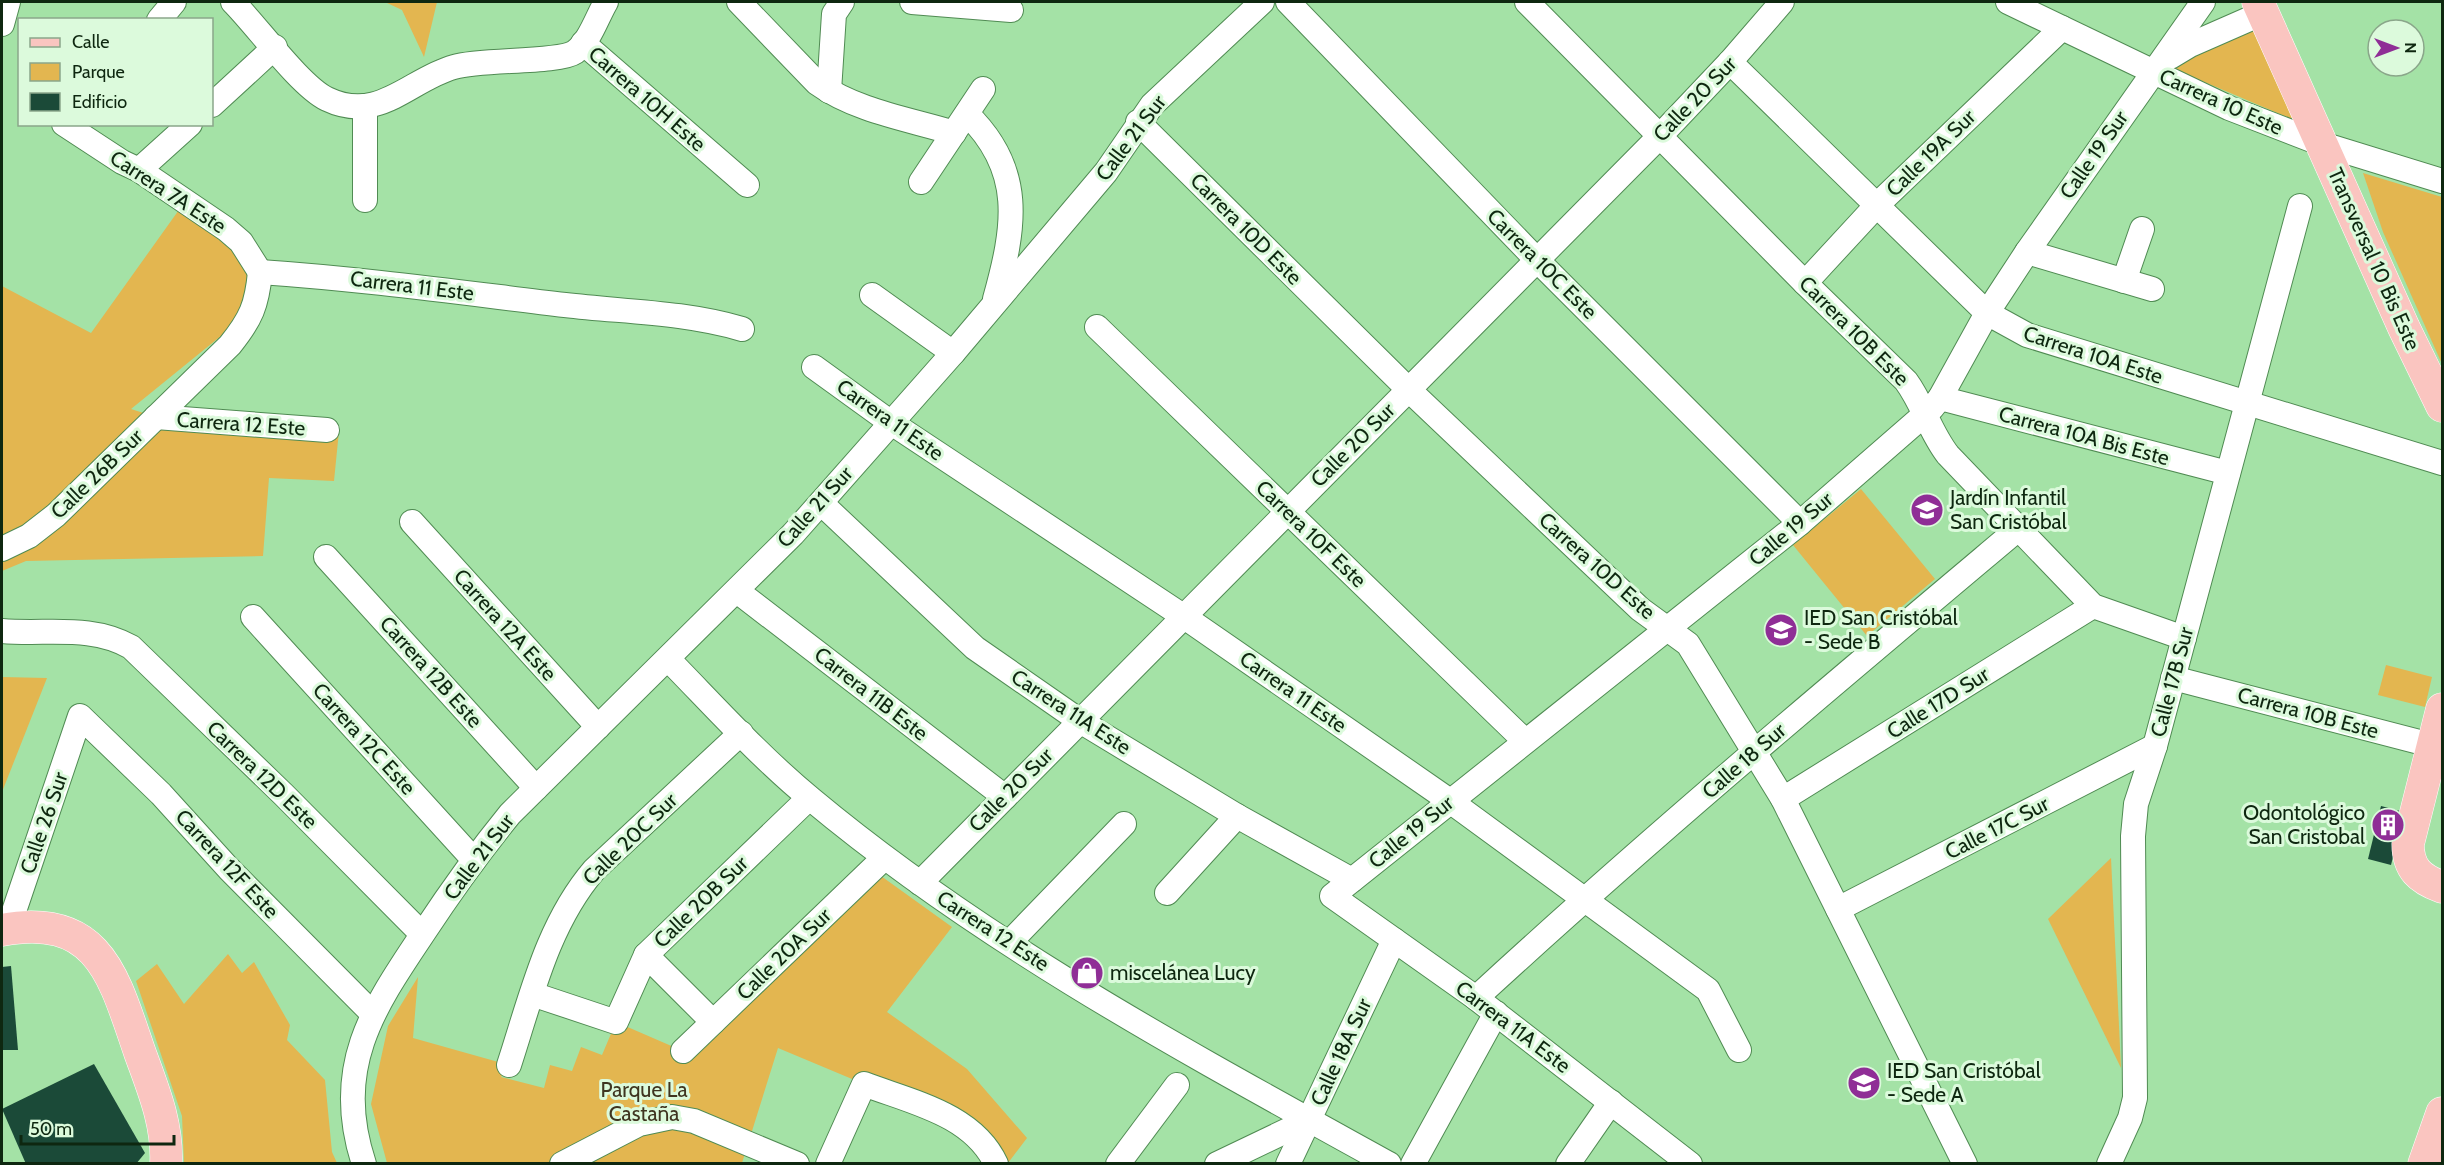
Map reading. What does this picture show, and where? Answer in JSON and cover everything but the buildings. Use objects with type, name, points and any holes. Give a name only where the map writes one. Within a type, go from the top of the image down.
[{"type":"main road","name":"Transversal 10 Bis Este","points":[[2262,5],[2399,318],[2442,406]]},
{"type":"main road","points":[[2442,709],[2438,747],[2408,844],[2410,865],[2416,873],[2442,887]]},
{"type":"main road","points":[[5,930],[36,928],[72,935],[107,965],[158,1103],[166,1142],[166,1164]]},
{"type":"main road","points":[[2424,1164],[2442,1113]]},
{"type":"street","points":[[2,24],[8,2]]},
{"type":"street","points":[[161,18],[174,2]]},
{"type":"street","name":"Carrera 10H Este","points":[[233,2],[316,93],[339,104],[365,106],[399,95],[454,66],[565,56],[583,43],[747,185]]},
{"type":"street","points":[[583,43],[606,2]]},
{"type":"street","points":[[739,2],[817,83],[829,92],[856,104],[960,123],[996,147],[1004,168],[1011,219],[1010,241],[993,307]]},
{"type":"street","points":[[829,92],[834,14],[842,2]]},
{"type":"street","points":[[912,2],[1011,10]]},
{"type":"street","name":"Carrera 10C Este","points":[[1288,2],[1537,260],[1800,523]]},
{"type":"street","name":"Carrera 10B Este","points":[[1527,2],[1805,283],[1906,381],[1918,398],[1924,417],[1948,455],[2093,606],[2184,638]]},
{"type":"street","name":"Calle 20 Sur","points":[[920,884],[1660,136],[1730,62],[1782,2]]},
{"type":"street","name":"Carrera 10 Este","points":[[2008,2],[2229,108],[2322,144],[2442,181]]},
{"type":"street","name":"Calle 19 Sur","points":[[1332,896],[1800,523],[1924,417],[1940,398],[1987,314],[2027,252],[2203,2]]},
{"type":"street","name":"Calle 21 Sur","points":[[364,1164],[356,1131],[354,1092],[358,1051],[372,1013],[422,934],[474,860],[510,814],[669,660],[821,502],[993,307],[1106,172],[1138,122],[1161,96],[1254,4]]},
{"type":"street","name":"Calle 19 Sur","points":[[2152,72],[2190,45],[2262,5]]},
{"type":"street","name":"Calle 19A Sur","points":[[1805,283],[1878,204],[2062,28]]},
{"type":"street","points":[[213,104],[275,47]]},
{"type":"street","name":"Carrera 10A Este","points":[[1730,62],[1878,204],[1987,314],[2027,336],[2442,463]]},
{"type":"street","points":[[921,182],[983,89]]},
{"type":"street","points":[[365,106],[365,200]]},
{"type":"street","name":"Carrera 10D Este","points":[[1138,122],[1408,389],[1640,609],[1688,644],[1783,799],[1965,1164]]},
{"type":"street","name":"Carrera 7A Este","points":[[67,126],[122,162],[139,170],[226,229],[242,242],[260,272]]},
{"type":"street","points":[[139,170],[188,126]]},
{"type":"street","name":"Calle 17B Sur","points":[[2109,1164],[2130,1118],[2135,1098],[2133,836],[2136,804],[2155,746],[2300,206]]},
{"type":"street","points":[[2124,281],[2142,229]]},
{"type":"street","points":[[2027,252],[2152,289]]},
{"type":"street","name":"Carrera 11 Este","points":[[260,272],[366,280],[592,308],[668,313],[742,329]]},
{"type":"street","name":"Calle 26B Sur","points":[[2,549],[29,536],[56,515],[230,345],[247,324],[254,309],[260,272]]},
{"type":"street","points":[[872,296],[953,353]]},
{"type":"street","name":"Carrera 10F Este","points":[[1096,327],[1525,741]]},
{"type":"street","name":"Carrera 11 Este","points":[[814,367],[890,422],[1183,616],[1450,801],[1708,990],[1739,1050]]},
{"type":"street","name":"Carrera 10A Bis Este","points":[[1940,398],[2228,473]]},
{"type":"street","name":"Carrera 12 Este","points":[[156,417],[327,430]]},
{"type":"street","name":"Carrera 11A Este","points":[[821,502],[975,648],[1080,721],[1237,816],[1352,880]]},
{"type":"street","name":"Carrera 12A Este","points":[[412,522],[598,727]]},
{"type":"street","name":"Calle 18 Sur","points":[[1476,998],[1584,899],[1755,751],[2018,529]]},
{"type":"street","name":"Carrera 12B Este","points":[[326,557],[536,788]]},
{"type":"street","name":"Carrera 11B Este","points":[[737,591],[1005,797]]},
{"type":"street","name":"Calle 17D Sur","points":[[1783,799],[2093,606]]},
{"type":"street","name":"Carrera 12C Este","points":[[253,617],[474,860]]},
{"type":"street","name":"Carrera 12D Este","points":[[2,631],[91,632],[113,637],[131,647],[284,795],[422,934]]},
{"type":"street","name":"Carrera 12 Este","points":[[669,660],[741,733],[810,798],[920,884],[1121,1014],[1389,1164]]},
{"type":"street","name":"Carrera 10B Este","points":[[2173,678],[2438,747]]},
{"type":"street","name":"Calle 26 Sur","points":[[5,930],[80,716]]},
{"type":"street","name":"Carrera 12F Este","points":[[80,716],[161,794],[229,869],[372,1013]]},
{"type":"street","name":"Calle 20C Sur","points":[[509,1065],[556,928],[584,883],[741,733]]},
{"type":"street","name":"Calle 17C Sur","points":[[1838,909],[2155,746]]},
{"type":"street","name":"Calle 20B Sur","points":[[532,994],[616,1022],[646,955],[810,798]]},
{"type":"street","points":[[1167,893],[1237,816]]},
{"type":"street","points":[[1010,942],[1124,824]]},
{"type":"street","name":"Calle 20A Sur","points":[[683,1051],[884,858]]},
{"type":"street","name":"Carrera 11A Este","points":[[1332,896],[1476,998],[1690,1164]]},
{"type":"street","name":"Calle 18A Sur","points":[[1288,1164],[1394,940]]},
{"type":"street","points":[[646,955],[713,1022]]},
{"type":"street","points":[[1413,1164],[1496,1013]]},
{"type":"street","points":[[828,1164],[864,1084],[964,1125],[983,1142],[996,1164]]},
{"type":"street","points":[[1118,1164],[1177,1085]]},
{"type":"street","points":[[1568,1164],[1611,1102]]},
{"type":"street","points":[[562,1164],[639,1124],[672,1117],[694,1121],[797,1164]]},
{"type":"street","points":[[1216,1164],[1309,1120]]},
{"type":"green space","points":[[385,2],[437,2],[424,57],[402,10]]},
{"type":"green space","points":[[2256,29],[2301,123],[2169,67]]},
{"type":"green space","points":[[2363,173],[2442,197],[2442,364],[2383,232]]},
{"type":"green space","points":[[181,207],[241,256],[250,273],[244,305],[232,327],[131,409],[156,417],[339,431],[334,481],[269,478],[263,556],[26,561],[2,571],[2,286],[91,333]]},
{"type":"green space","points":[[1861,489],[1935,579],[1867,636],[1793,545]]},
{"type":"green space","points":[[2386,665],[2432,677],[2425,707],[2378,695]]},
{"type":"green space","points":[[2,677],[47,678],[2,792]]},
{"type":"green space","points":[[2111,858],[2121,1068],[2048,919]]},
{"type":"green space","name":"Parque La Castaña","points":[[881,876],[952,927],[887,1012],[967,1069],[1027,1138],[1008,1163],[996,1163],[990,1152],[864,1084],[778,1048],[742,1163],[387,1163],[371,1104],[388,1026],[418,977],[413,1038],[509,1065],[501,1077],[544,1088],[550,1065],[572,1071],[581,1047],[602,1055],[616,1022],[683,1051]]},
{"type":"green space","points":[[228,954],[242,973],[254,962],[290,1025],[287,1040],[325,1080],[332,1152],[337,1163],[184,1163],[182,1116],[136,981],[157,964],[184,1004]]},
{"type":"place","name":"Jardín Infantil San Cristóbal","points":[[1927,510]]},
{"type":"place","name":"IED San Cristóbal - Sede B","points":[[1781,630]]},
{"type":"place","name":"Odontológico San Cristobal","points":[[2388,825]]},
{"type":"place","name":"miscelánea Lucy","points":[[1087,973]]},
{"type":"place","name":"IED San Cristóbal - Sede A","points":[[1864,1083]]}]
